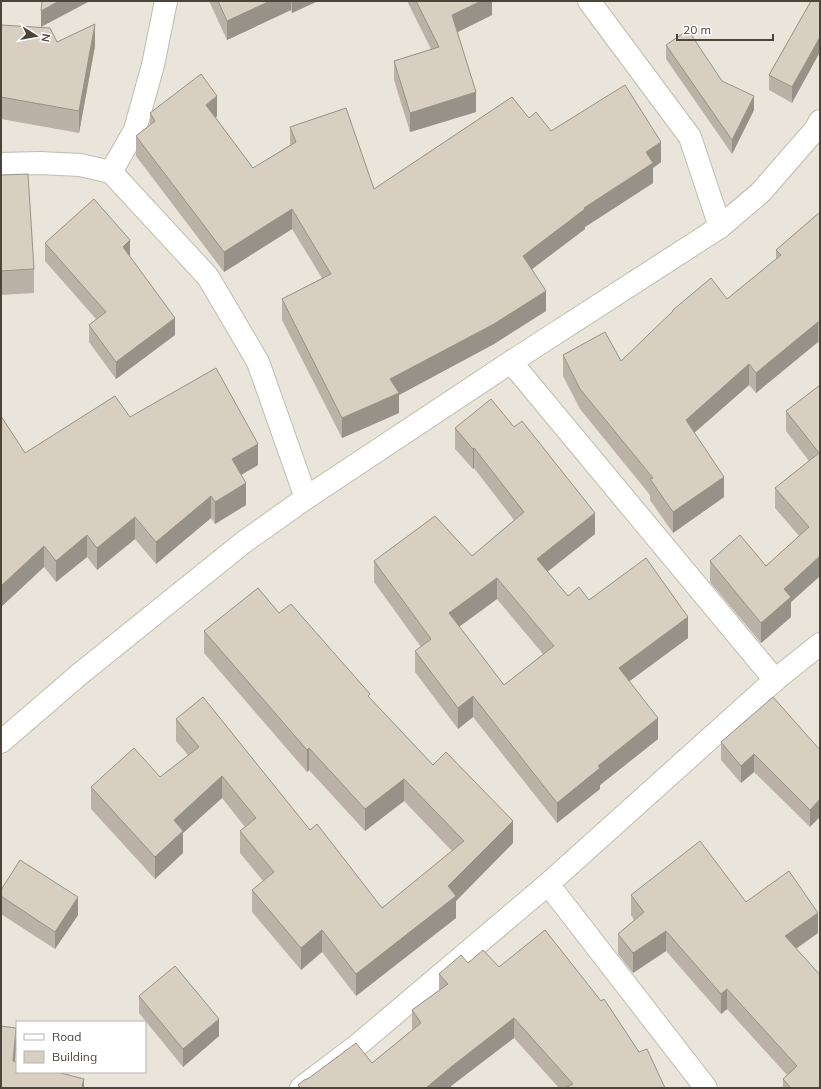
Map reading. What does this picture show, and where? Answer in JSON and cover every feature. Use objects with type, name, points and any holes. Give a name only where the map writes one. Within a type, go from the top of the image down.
[{"type":"street","points":[[111,172],[135,130],[153,65],[166,1]]},
{"type":"street","points":[[589,1],[690,137],[720,227]]},
{"type":"street","points":[[1,742],[80,673],[244,542],[306,498],[511,362],[720,227],[761,192],[815,130],[820,121]]},
{"type":"street","points":[[1,164],[40,163],[80,165],[111,172],[208,277],[258,362],[306,498]]},
{"type":"street","points":[[511,362],[775,680]]},
{"type":"street","points":[[301,1088],[359,1044],[548,884],[775,680],[820,644]]},
{"type":"street","points":[[548,884],[706,1088]]},
{"type":"shaded area","points":[[1,1],[820,1],[820,1088],[1,1088]]},
{"type":"building","points":[[42,1],[59,1],[41,11]]},
{"type":"building","points":[[218,1],[270,1],[227,21]]},
{"type":"building","points":[[416,1],[481,1],[452,15],[476,92],[410,113],[394,61],[439,47]]},
{"type":"building","points":[[811,1],[820,1],[820,37],[792,87],[769,75]]},
{"type":"building","points":[[95,24],[79,111],[1,97],[1,25],[50,28],[57,42]]},
{"type":"building","points":[[688,30],[722,81],[754,96],[732,140],[666,45]]},
{"type":"building","points":[[201,74],[217,96],[206,105],[253,168],[296,142],[290,127],[346,108],[374,189],[512,97],[529,118],[536,112],[551,131],[625,85],[661,142],[646,152],[653,163],[584,208],[585,209],[523,256],[546,291],[494,324],[390,379],[399,393],[342,418],[282,299],[331,274],[292,209],[224,252],[136,136],[155,121],[150,113]]},
{"type":"building","points":[[28,174],[34,269],[1,271],[1,175]]},
{"type":"building","points":[[94,199],[130,240],[123,247],[175,318],[116,362],[89,325],[106,312],[45,243]]},
{"type":"building","points":[[820,212],[820,324],[818,322],[756,373],[749,364],[686,420],[724,477],[673,512],[650,479],[653,478],[580,389],[563,355],[605,332],[621,361],[673,310],[711,278],[727,299],[781,255],[776,250]]},
{"type":"building","points":[[216,368],[258,444],[232,459],[246,483],[215,502],[211,496],[156,542],[135,517],[97,548],[87,535],[56,561],[44,546],[1,586],[1,416],[25,453],[115,396],[130,417]]},
{"type":"building","points":[[820,385],[820,556],[784,589],[791,597],[761,623],[710,561],[740,535],[766,566],[809,527],[775,488],[819,453],[786,411]]},
{"type":"building","points":[[491,399],[514,427],[522,421],[595,513],[537,559],[568,596],[579,587],[589,600],[646,558],[688,617],[619,668],[658,718],[598,766],[600,768],[557,803],[473,696],[458,708],[415,651],[431,639],[374,561],[435,516],[472,556],[524,512],[474,448],[473,449],[455,428]],"holes":[[[497,578],[554,646],[504,685],[449,613]]]},
{"type":"building","points":[[258,588],[279,613],[291,604],[370,694],[368,696],[433,765],[446,752],[513,821],[448,886],[456,896],[356,974],[322,930],[301,948],[252,890],[274,872],[240,831],[256,818],[222,776],[174,820],[183,831],[155,857],[91,787],[134,748],[160,777],[199,747],[176,719],[203,697],[310,830],[317,824],[382,908],[464,841],[404,779],[365,809],[309,748],[307,750],[204,631]]},
{"type":"building","points":[[773,697],[820,750],[820,799],[810,810],[754,754],[741,766],[721,742]]},
{"type":"building","points":[[700,841],[746,902],[789,871],[818,913],[785,936],[820,975],[820,1088],[791,1088],[783,1079],[797,1066],[727,989],[721,994],[666,931],[633,953],[618,934],[644,912],[631,895]]},
{"type":"building","points":[[20,860],[78,897],[55,932],[1,896],[1,890]]},
{"type":"building","points":[[545,930],[601,1001],[604,999],[639,1052],[647,1049],[665,1088],[565,1088],[573,1084],[514,1018],[426,1088],[301,1088],[298,1085],[356,1043],[372,1063],[421,1023],[412,1010],[448,984],[439,974],[461,955],[468,963],[483,950],[499,967]]},
{"type":"building","points":[[175,966],[219,1019],[183,1049],[139,996]]},
{"type":"building","points":[[1,1026],[16,1028],[13,1061],[16,1062],[16,1073],[61,1073],[84,1079],[82,1086],[85,1088],[1,1088]]}]
